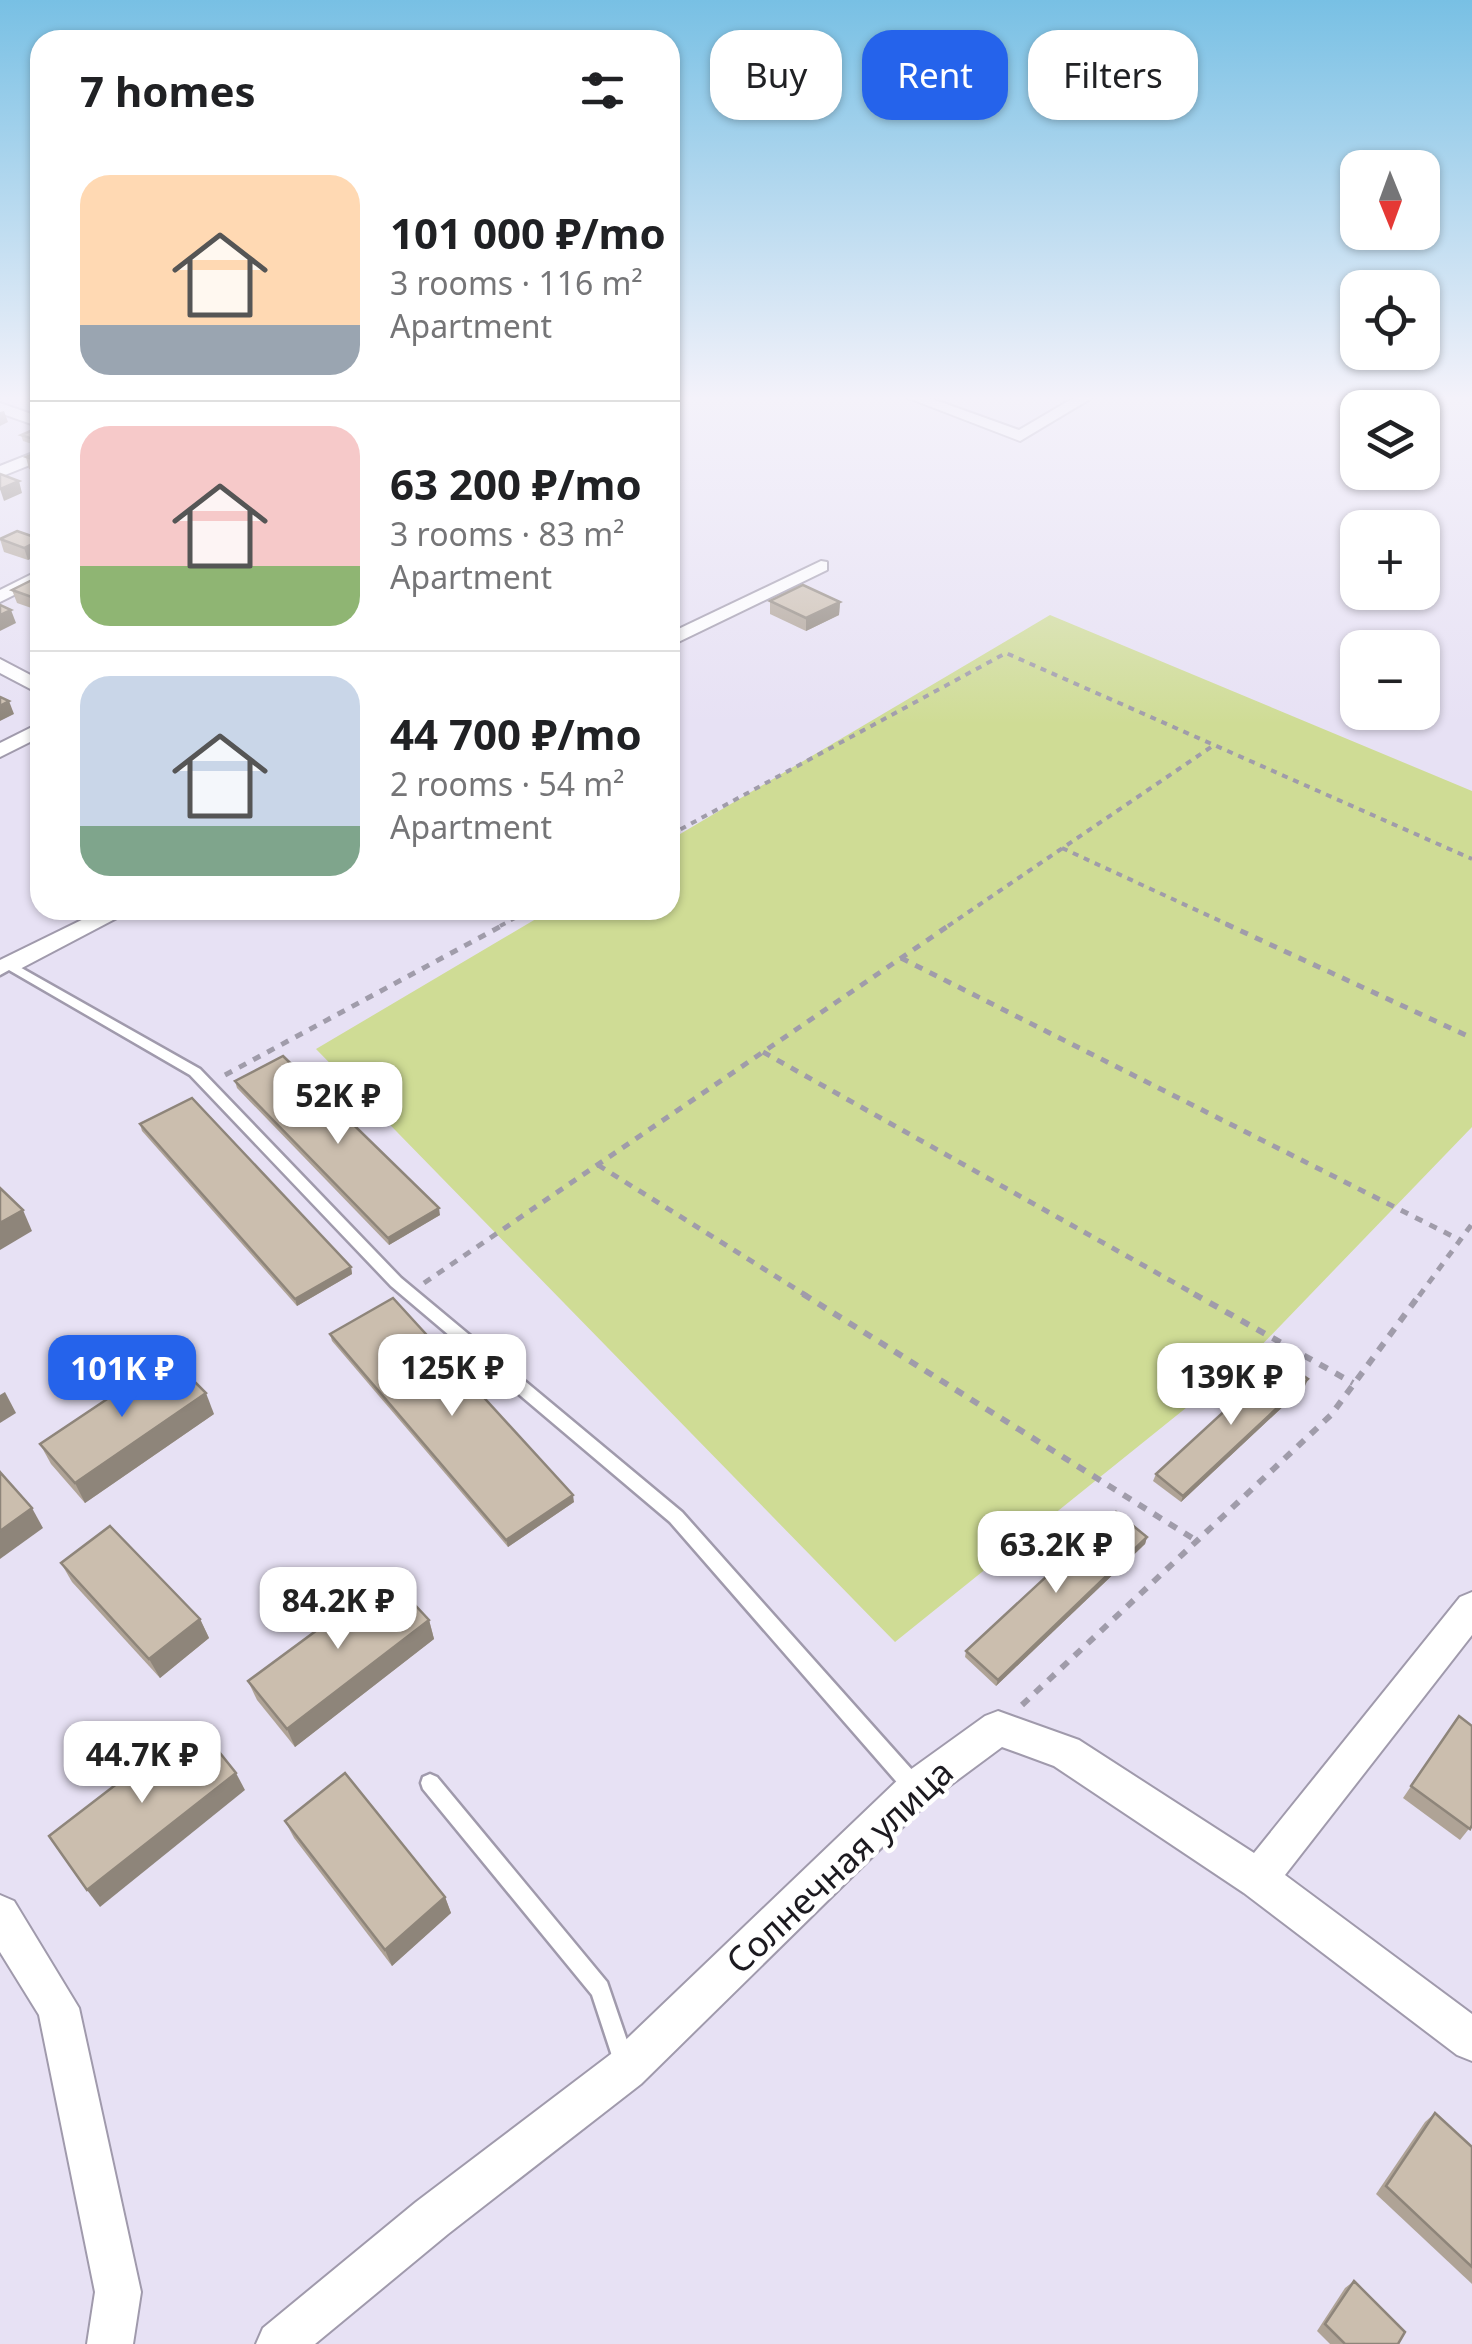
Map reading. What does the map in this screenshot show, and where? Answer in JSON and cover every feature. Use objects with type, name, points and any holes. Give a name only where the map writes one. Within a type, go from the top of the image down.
[{"type":"street","points":[[680,635],[821,566]]},
{"type":"street","points":[[0,597],[30,580]]},
{"type":"street","points":[[0,665],[30,682]]},
{"type":"street","points":[[0,751],[30,734]]},
{"type":"street","points":[[5,968],[100,920]]},
{"type":"street","points":[[1258,1879],[1472,1608]]},
{"type":"street","points":[[998,1728],[1066,1753],[1258,1879],[1472,2040]]},
{"type":"street","name":"Солнечная улица","points":[[279,2344],[432,2218],[626,2069],[916,1788],[998,1728]]},
{"type":"street","points":[[0,1915],[58,2008],[118,2292],[110,2344]]},
{"type":"lane","points":[[5,968],[195,1072],[409,1293],[676,1517],[916,1788]]},
{"type":"lane","points":[[430,1784],[600,1989],[626,2069]]},
{"type":"path","points":[[680,829],[1006,653],[1472,859]]},
{"type":"path","points":[[409,1293],[1214,745]]},
{"type":"path","points":[[1062,848],[1472,1038]]},
{"type":"path","points":[[207,1084],[511,920]]},
{"type":"path","points":[[901,958],[1460,1240]]},
{"type":"path","points":[[763,1052],[1354,1384]]},
{"type":"path","points":[[598,1165],[1197,1541]]},
{"type":"path","points":[[998,1728],[1331,1415],[1472,1224]]},
{"type":"green space","points":[[1050,615],[1472,791],[1472,1127],[1253,1354],[895,1642],[316,1049],[534,920],[680,920],[680,834]]},
{"type":"building","points":[[17,531],[30,536],[30,545],[24,548],[0,539]]},
{"type":"building","points":[[30,581],[30,596],[12,590]]},
{"type":"building","points":[[803,585],[840,602],[806,618],[770,601]]},
{"type":"building","points":[[283,1056],[439,1208],[388,1238],[235,1081]]},
{"type":"building","points":[[192,1098],[351,1267],[295,1299],[140,1124]]},
{"type":"building","points":[[0,1188],[23,1210],[0,1223]]},
{"type":"building","points":[[393,1298],[573,1495],[506,1540],[330,1334]]},
{"type":"building","points":[[170,1357],[206,1393],[75,1483],[40,1444]]},
{"type":"building","points":[[1280,1360],[1308,1379],[1183,1496],[1156,1474]]},
{"type":"building","points":[[0,1472],[32,1508],[0,1531]]},
{"type":"building","points":[[1116,1512],[1147,1537],[998,1680],[966,1651]]},
{"type":"building","points":[[110,1526],[200,1619],[149,1659],[61,1563]]},
{"type":"building","points":[[389,1577],[429,1620],[287,1729],[248,1681]]},
{"type":"building","points":[[1459,1716],[1472,1726],[1470,1829],[1411,1786]]},
{"type":"building","points":[[196,1723],[236,1773],[87,1890],[49,1836]]},
{"type":"building","points":[[345,1773],[445,1897],[385,1950],[285,1821]]},
{"type":"building","points":[[1435,2113],[1472,2147],[1472,2267],[1386,2186]]},
{"type":"building","points":[[1354,2281],[1405,2332],[1398,2344],[1345,2344],[1325,2324]]}]
